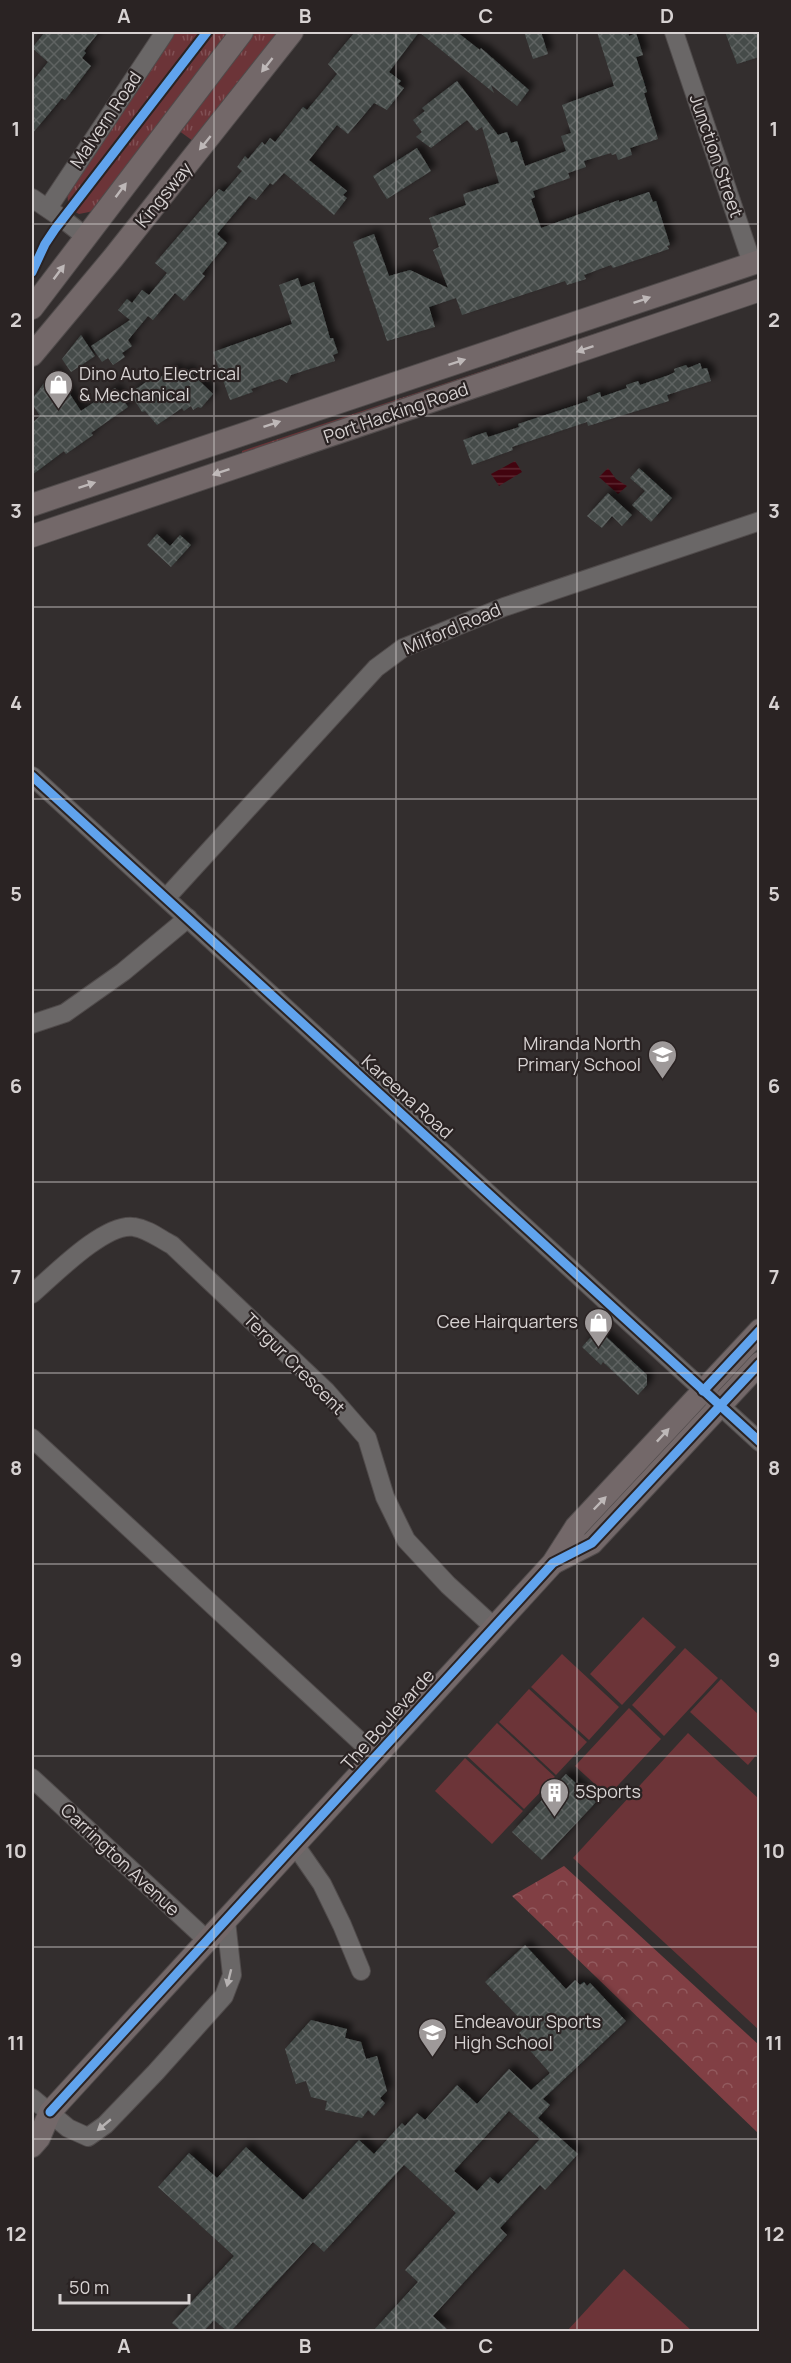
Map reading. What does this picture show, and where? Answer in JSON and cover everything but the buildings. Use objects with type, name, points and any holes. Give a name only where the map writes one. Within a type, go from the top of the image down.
[{"type":"main road","name":"Kingsway","points":[[32,308],[242,32]]},
{"type":"main road","name":"Kingsway","points":[[32,355],[113,258],[292,32]]},
{"type":"main road","points":[[86,237],[113,258]]},
{"type":"main road","name":"Port Hacking Road","points":[[32,505],[757,268]]},
{"type":"main road","name":"Port Hacking Road","points":[[32,536],[759,290]]},
{"type":"main road","name":"The Boulevarde","points":[[32,2146],[39,2138],[41,2116],[208,1941],[494,1628],[553,1563],[576,1527],[759,1330]]},
{"type":"main road","name":"The Boulevarde","points":[[553,1563],[592,1543],[759,1363]]},
{"type":"street","name":"Malvern Road","points":[[48,208],[165,32]]},
{"type":"street","name":"Junction Street","points":[[674,32],[757,268]]},
{"type":"street","points":[[32,198],[86,237]]},
{"type":"street","name":"Milford Road","points":[[166,898],[376,668],[403,648],[504,607],[759,521]]},
{"type":"street","name":"Kareena Road","points":[[32,776],[759,1442]]},
{"type":"street","points":[[32,1024],[65,1013],[123,972],[188,918]]},
{"type":"street","name":"Tergur Crescent","points":[[32,1294],[95,1241],[115,1230],[133,1227],[172,1245],[326,1391],[367,1438],[385,1497],[406,1540],[448,1585],[494,1628]]},
{"type":"street","points":[[32,1438],[377,1756]]},
{"type":"street","name":"Carrington Avenue","points":[[32,1778],[208,1941]]},
{"type":"street","points":[[295,1845],[322,1884],[361,1971]]},
{"type":"street","points":[[32,2098],[41,2116],[88,2137],[105,2125],[164,2064],[224,1996],[232,1975],[226,1921]]},
{"type":"green space","points":[[165,32],[292,32],[193,141],[171,125],[111,203],[79,214],[72,210],[68,202],[66,180]]},
{"type":"green space","points":[[741,285],[242,454],[242,451]]},
{"type":"green space","points":[[643,1617],[676,1647],[622,1705],[590,1674]]},
{"type":"green space","points":[[685,1648],[718,1678],[664,1736],[632,1705]]},
{"type":"green space","points":[[562,1654],[619,1707],[589,1740],[531,1687]]},
{"type":"green space","points":[[721,1679],[759,1715],[759,1752],[748,1765],[690,1712]]},
{"type":"green space","points":[[529,1689],[587,1742],[556,1775],[499,1722]]},
{"type":"green space","points":[[629,1708],[661,1739],[608,1796],[575,1766]]},
{"type":"green space","points":[[497,1723],[555,1777],[524,1809],[467,1756]]},
{"type":"green space","points":[[688,1733],[759,1799],[759,2030],[573,1858]]},
{"type":"green space","points":[[465,1758],[523,1811],[492,1844],[435,1791]]},
{"type":"green space","points":[[564,1866],[759,2045],[759,2134],[512,1896]]},
{"type":"green space","points":[[624,2269],[692,2331],[567,2331]]},
{"type":"shaded area","points":[[515,461],[522,472],[499,486],[491,474]]},
{"type":"shaded area","points":[[608,468],[616,479],[627,486],[618,494],[599,477]]},
{"type":"cycle path","points":[[32,272],[55,229],[207,32]]},
{"type":"cycle path","points":[[32,776],[760,1442]]},
{"type":"cycle path","points":[[703,1391],[760,1330]]},
{"type":"cycle path","points":[[50,2112],[553,1563],[592,1543],[760,1363]]},
{"type":"place","name":"Dino Auto Electrical & Mechanical","points":[[58,410]]},
{"type":"place","name":"Miranda North Primary School","points":[[662,1080]]},
{"type":"place","name":"Cee Hairquarters","points":[[599,1348]]},
{"type":"place","name":"5Sports","points":[[554,1818]]},
{"type":"place","name":"Endeavour Sports High School","points":[[433,2058]]}]
